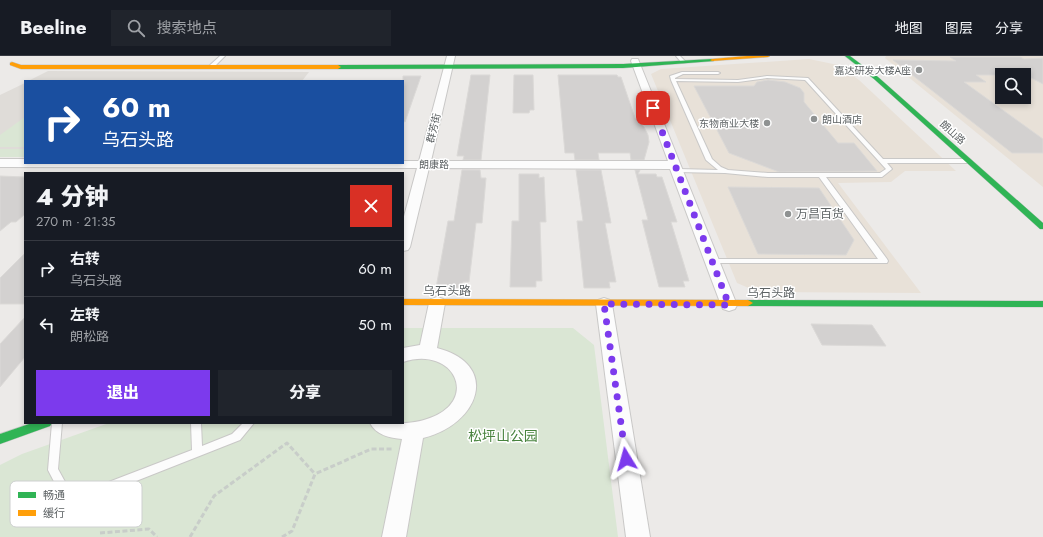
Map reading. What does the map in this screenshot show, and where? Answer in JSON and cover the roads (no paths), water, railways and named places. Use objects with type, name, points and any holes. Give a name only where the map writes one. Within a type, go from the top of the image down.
[{"type":"street","points":[[43,56],[17,65],[214,65],[449,62],[636,63],[707,56]]},
{"type":"street","points":[[680,59],[768,56]]},
{"type":"street","name":"朗山路","points":[[847,56],[876,78],[1043,227]]},
{"type":"street","points":[[862,56],[907,93]]},
{"type":"street","name":"群芳街","points":[[404,243],[449,62]]},
{"type":"street","points":[[636,63],[729,305]]},
{"type":"street","name":"朗康路","points":[[0,163],[24,163]]},
{"type":"street","name":"朗康路","points":[[404,164],[677,168]]},
{"type":"street","name":"乌石头路","points":[[404,302],[729,305],[1043,304]]},
{"type":"street","points":[[428,353],[437,303]]},
{"type":"street","points":[[604,304],[638,537]]},
{"type":"street","points":[[394,537],[412,440],[448,420],[460,408],[466,394],[466,380],[460,368],[450,359],[437,354],[421,352],[404,355]]},
{"type":"street","points":[[0,439],[43,424]]},
{"type":"street","points":[[382,424],[396,430],[412,440]]},
{"type":"lane","points":[[214,65],[223,56]]},
{"type":"lane","points":[[673,80],[674,76],[679,73],[718,73]]},
{"type":"lane","points":[[673,80],[742,80],[767,77],[806,79],[889,169],[882,175],[768,175],[677,168]]},
{"type":"lane","points":[[673,80],[709,160],[714,165],[727,172]]},
{"type":"lane","points":[[883,161],[969,161]]},
{"type":"lane","points":[[712,261],[884,261],[821,175]]},
{"type":"lane","points":[[57,424],[53,470],[59,481]]},
{"type":"lane","points":[[196,424],[197,453]]},
{"type":"lane","points":[[124,481],[236,437],[248,424]]},
{"type":"place","name":"嘉达研发大楼A座","points":[[919,70]]},
{"type":"place","name":"朗山酒店","points":[[814,119]]},
{"type":"place","name":"东物商业大楼","points":[[767,123]]},
{"type":"place","name":"万昌百货","points":[[788,214]]},
{"type":"park label","name":"松坪山公园","points":[[503,436]]}]
